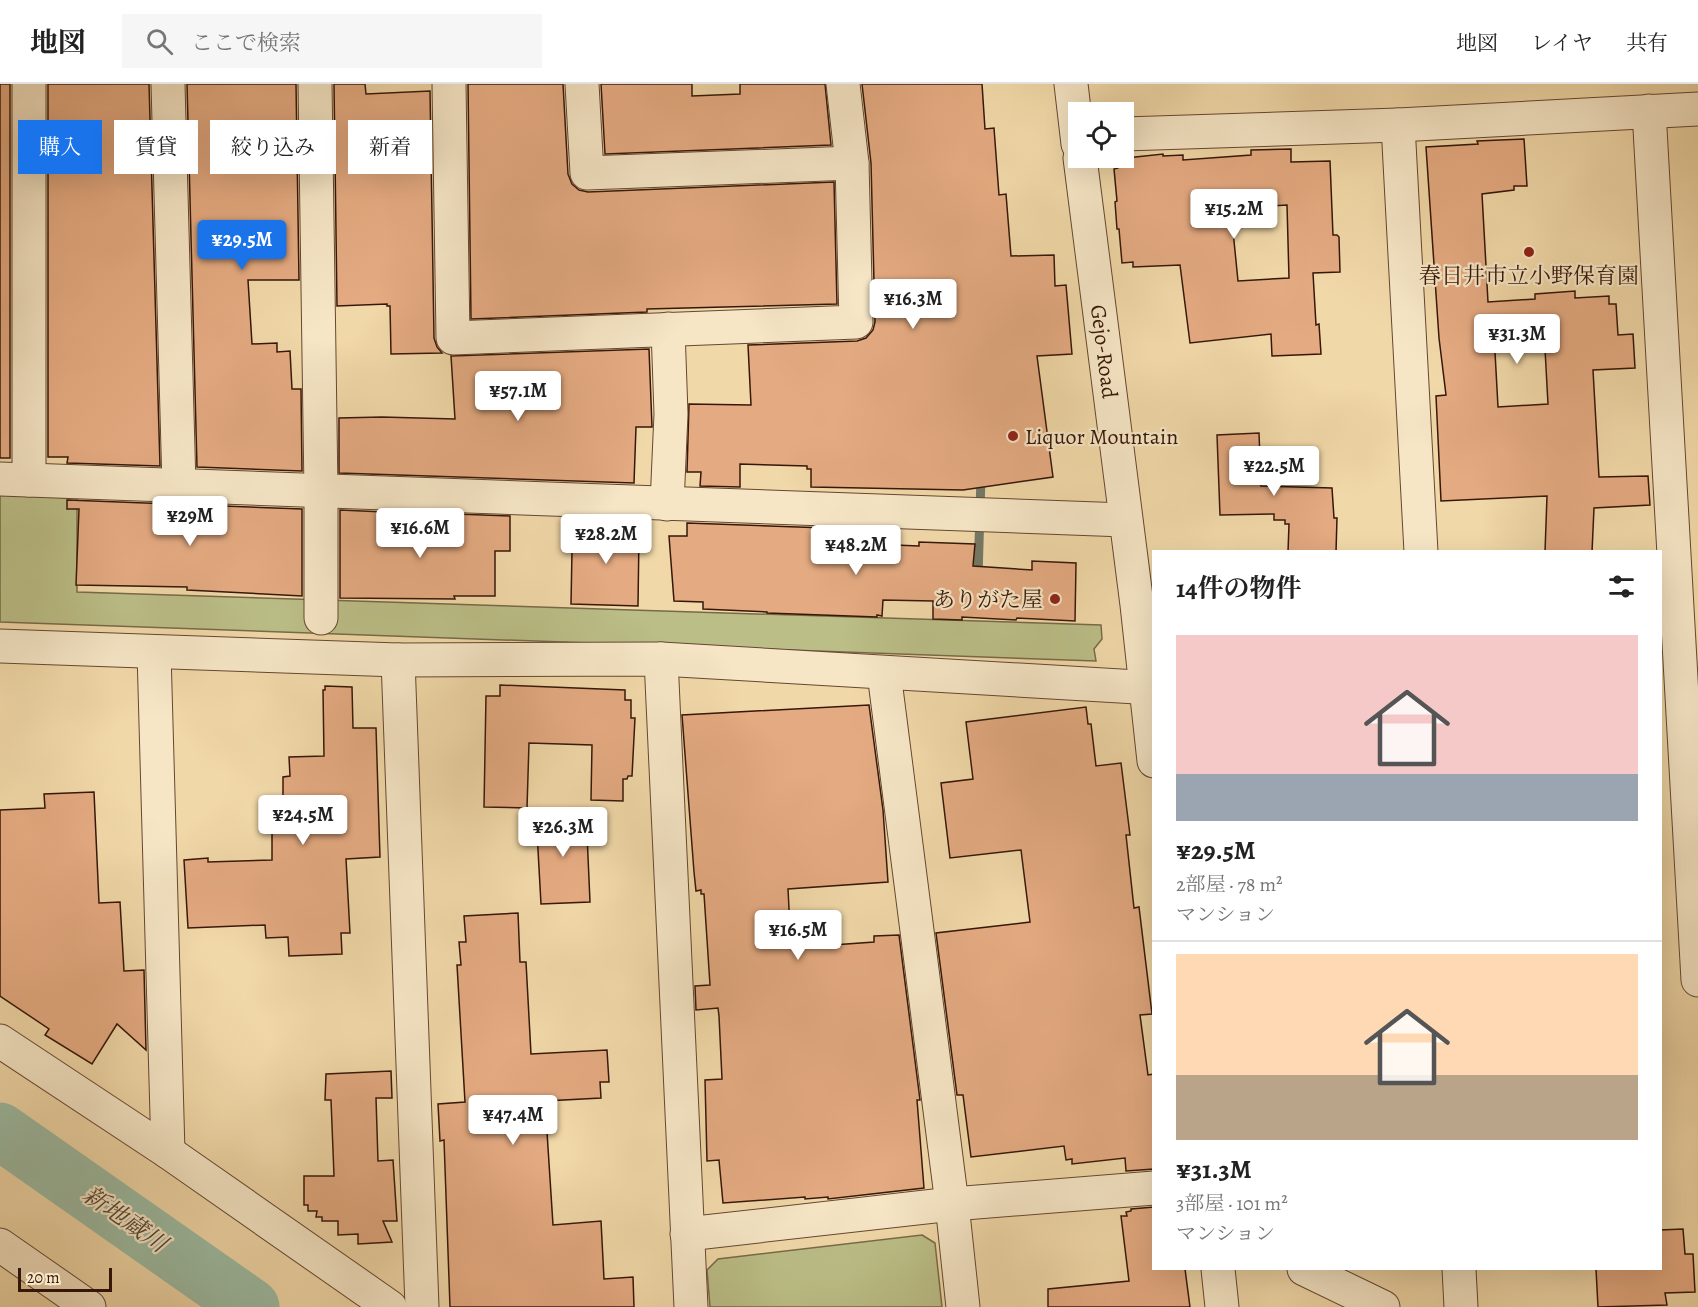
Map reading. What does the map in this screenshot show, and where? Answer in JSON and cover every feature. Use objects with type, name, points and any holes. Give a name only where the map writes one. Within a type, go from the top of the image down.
[{"type":"street","points":[[29,84],[15,480],[1125,520]]},
{"type":"street","points":[[168,84],[179,486]]},
{"type":"street","points":[[315,84],[321,618]]},
{"type":"street","points":[[449,84],[453,338],[856,322],[852,163],[843,84]]},
{"type":"street","points":[[582,84],[587,173],[852,163]]},
{"type":"street","name":"Gejo-Road","points":[[1071,84],[1073,102]]},
{"type":"street","points":[[1134,134],[1398,125],[1698,109]]},
{"type":"street","points":[[1650,111],[1698,980]]},
{"type":"street","points":[[1398,125],[1421,550]]},
{"type":"street","name":"Gejo-Road","points":[[1082,168],[1125,520],[1145,605],[1152,731]]},
{"type":"street","points":[[667,504],[671,414],[668,329]]},
{"type":"street","points":[[0,646],[398,660],[661,659],[1149,688]]},
{"type":"street","points":[[154,652],[168,1152]]},
{"type":"street","points":[[661,659],[691,1307]]},
{"type":"street","points":[[398,660],[422,1307]]},
{"type":"street","points":[[884,674],[952,1204],[963,1307]]},
{"type":"street","points":[[0,1041],[168,1152],[390,1307]]},
{"type":"street","points":[[687,1234],[952,1204],[1152,1188]]},
{"type":"street","points":[[0,1245],[90,1307]]},
{"type":"street","points":[[1218,1270],[1222,1307]]},
{"type":"street","points":[[1306,1270],[1383,1307]]},
{"type":"street","points":[[1459,1270],[1461,1307]]},
{"type":"green space","points":[[0,495],[77,498],[77,592],[1101,625],[1102,639],[1094,649],[1096,661],[0,622]]},
{"type":"green space","points":[[922,1235],[935,1243],[942,1307],[710,1307],[707,1270],[718,1259]]},
{"type":"building","points":[[0,84],[10,84],[10,458],[0,458]]},
{"type":"building","points":[[48,84],[149,84],[150,120],[114,120],[114,174],[152,174],[160,466],[67,463],[68,457],[48,457],[48,174],[102,174],[102,120],[48,120]]},
{"type":"building","points":[[187,84],[296,84],[297,120],[210,120],[210,174],[297,174],[299,280],[248,280],[252,344],[277,343],[277,352],[290,351],[292,389],[301,389],[302,471],[197,467],[189,174],[198,174],[198,120],[188,120]]},
{"type":"building","points":[[334,84],[365,84],[366,94],[430,91],[430,120],[348,120],[348,174],[431,174],[434,338],[442,353],[391,354],[390,306],[387,304],[337,306]]},
{"type":"building","points":[[468,84],[563,84],[568,174],[572,184],[579,190],[588,192],[834,182],[837,304],[647,309],[647,312],[471,319]]},
{"type":"building","points":[[601,84],[692,84],[692,96],[740,94],[740,84],[825,84],[831,145],[605,154]]},
{"type":"building","points":[[862,84],[982,84],[985,129],[994,128],[999,195],[1006,194],[1011,256],[1054,255],[1055,286],[1066,285],[1072,354],[1037,356],[1053,477],[963,490],[811,487],[811,469],[807,469],[807,466],[740,464],[740,487],[700,486],[701,472],[687,472],[689,404],[751,405],[748,345],[857,341],[866,338],[873,330],[875,322],[871,163]]},
{"type":"building","points":[[1524,139],[1527,186],[1514,186],[1514,190],[1482,194],[1488,302],[1535,299],[1535,294],[1575,291],[1575,298],[1609,296],[1609,304],[1616,304],[1618,335],[1633,334],[1635,368],[1593,370],[1599,477],[1648,476],[1650,505],[1594,508],[1592,550],[1545,550],[1547,496],[1441,501],[1436,396],[1446,395],[1439,338],[1426,147],[1478,144],[1477,141]],"holes":[[[1545,349],[1548,404],[1498,407],[1495,352]]]},
{"type":"building","points":[[1291,149],[1291,162],[1330,161],[1333,235],[1339,237],[1340,272],[1313,273],[1316,325],[1319,324],[1321,354],[1272,356],[1271,334],[1190,343],[1180,265],[1133,267],[1133,262],[1122,263],[1119,229],[1117,229],[1114,169],[1134,168],[1134,157],[1163,154],[1163,156],[1183,155],[1183,160],[1251,155],[1251,150]],"holes":[[[1287,205],[1289,278],[1238,281],[1232,221],[1235,221],[1234,208]]]},
{"type":"building","points":[[649,349],[652,427],[636,427],[634,483],[339,473],[339,418],[455,419],[451,356]]},
{"type":"building","points":[[1259,433],[1261,486],[1332,488],[1334,518],[1337,518],[1336,550],[1288,550],[1289,524],[1285,524],[1285,520],[1274,520],[1274,514],[1220,515],[1217,435]]},
{"type":"building","points":[[67,500],[302,509],[302,596],[187,590],[187,587],[76,585],[79,509],[67,509]]},
{"type":"building","points":[[340,510],[384,512],[384,536],[454,537],[456,514],[510,516],[510,551],[495,551],[495,596],[454,596],[455,599],[340,598]]},
{"type":"building","points":[[590,519],[634,521],[635,535],[639,535],[638,606],[571,604],[572,551],[575,551],[577,535],[590,535]]},
{"type":"building","points":[[687,523],[856,529],[855,540],[870,541],[870,544],[919,546],[919,542],[975,544],[973,566],[1032,570],[1032,561],[1076,563],[1075,621],[962,617],[962,620],[933,619],[933,601],[883,600],[882,616],[877,615],[877,617],[703,609],[703,602],[674,601],[669,536],[687,536]]},
{"type":"building","points":[[500,685],[625,690],[625,700],[631,700],[631,718],[635,718],[632,776],[623,779],[623,801],[591,800],[592,745],[529,743],[527,808],[484,807],[486,696],[500,696]]},
{"type":"building","points":[[325,686],[352,687],[353,728],[376,728],[380,857],[346,859],[350,933],[341,933],[342,954],[289,956],[288,937],[266,938],[265,925],[188,928],[184,860],[208,858],[208,862],[272,860],[272,829],[283,829],[283,777],[290,776],[289,757],[324,756],[323,690]]},
{"type":"building","points":[[869,705],[883,810],[888,882],[788,889],[791,948],[874,942],[874,936],[899,935],[920,1100],[917,1100],[924,1188],[828,1199],[828,1197],[805,1199],[805,1197],[723,1203],[719,1160],[707,1161],[705,1080],[722,1079],[719,1016],[718,1008],[696,1010],[695,986],[710,985],[704,894],[701,894],[701,890],[696,891],[694,872],[682,715]]},
{"type":"building","points":[[1086,707],[1088,724],[1091,724],[1096,766],[1121,763],[1130,835],[1126,835],[1134,908],[1139,907],[1152,1014],[1140,1015],[1148,1075],[1152,1074],[1152,1169],[1126,1171],[1125,1158],[1072,1164],[1072,1159],[1066,1160],[1064,1146],[971,1157],[963,1095],[957,1095],[936,933],[1030,922],[1021,850],[950,858],[941,783],[973,779],[966,722]]},
{"type":"building","points":[[94,792],[99,903],[120,902],[124,971],[144,970],[146,1050],[117,1024],[92,1064],[45,1035],[49,1029],[0,996],[0,810],[45,808],[44,794]]},
{"type":"building","points":[[586,811],[590,902],[541,904],[536,814]]},
{"type":"building","points":[[518,913],[520,962],[526,962],[531,1054],[607,1050],[609,1082],[600,1082],[601,1098],[545,1101],[553,1225],[601,1221],[604,1279],[633,1277],[634,1307],[450,1307],[444,1140],[440,1141],[438,1104],[465,1102],[457,965],[461,965],[459,942],[466,942],[464,916]]},
{"type":"building","points":[[391,1071],[392,1098],[376,1098],[378,1161],[393,1160],[397,1221],[383,1221],[392,1242],[358,1244],[358,1234],[338,1235],[338,1221],[322,1221],[322,1217],[316,1217],[317,1211],[308,1211],[308,1205],[304,1205],[304,1176],[334,1176],[331,1100],[325,1100],[326,1074]]},
{"type":"building","points":[[1152,1207],[1152,1270],[1185,1270],[1190,1307],[1048,1307],[1048,1289],[1129,1281],[1121,1216],[1127,1216],[1126,1212],[1131,1209]]},
{"type":"building","points":[[1683,1229],[1685,1254],[1693,1254],[1695,1292],[1665,1293],[1667,1305],[1598,1307],[1596,1270],[1662,1270],[1662,1230]]},
{"type":"waterway","points":[[978,577],[981,477]]},
{"type":"waterway","name":"新地蔵川","points":[[0,1131],[251,1307]]},
{"type":"place","name":"春日井市立小野保育園","points":[[1529,252]]},
{"type":"place","name":"Liquor Mountain","points":[[1013,436]]},
{"type":"place","name":"ありがた屋","points":[[1055,599]]}]
